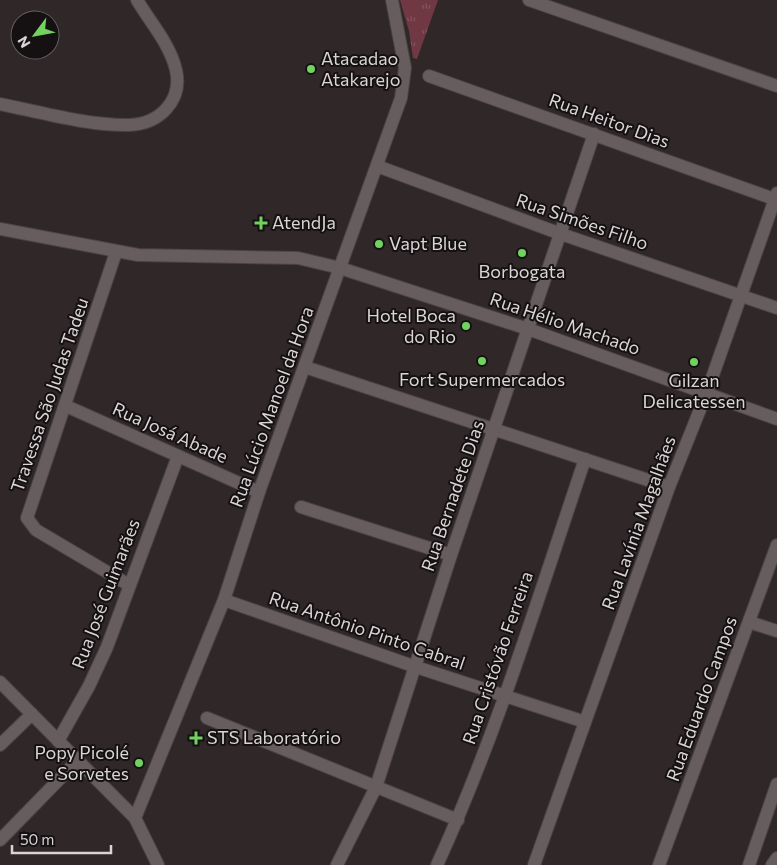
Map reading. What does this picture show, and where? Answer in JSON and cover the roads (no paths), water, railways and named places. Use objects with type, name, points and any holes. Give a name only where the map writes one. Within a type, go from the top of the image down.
[{"type":"street","points":[[0,104],[110,124],[130,125],[148,122],[162,114],[172,103],[178,87],[176,69],[167,47],[137,0]]},
{"type":"street","name":"Rua Lúcio Manoel da Hora","points":[[135,818],[224,600],[259,492],[377,166],[404,82],[404,51],[392,0]]},
{"type":"street","points":[[530,0],[777,86]]},
{"type":"street","name":"Rua Heitor Dias","points":[[429,76],[776,198]]},
{"type":"street","name":"Rua Bernadete Dias","points":[[337,865],[376,787],[594,134]]},
{"type":"street","name":"Rua Simões Filho","points":[[377,166],[561,234],[777,308]]},
{"type":"street","name":"Rua Lavínia Magalhães","points":[[534,865],[669,487],[707,392],[776,198]]},
{"type":"street","name":"Rua Hélio Machado","points":[[0,229],[116,252],[164,256],[298,258],[340,268],[528,329],[707,392],[777,419]]},
{"type":"street","name":"Travessa São Judas Tadeu","points":[[116,252],[66,406],[29,511],[28,522],[36,530],[129,585]]},
{"type":"street","points":[[305,367],[495,428],[669,487]]},
{"type":"street","name":"Rua Josá Abade","points":[[66,406],[259,492]]},
{"type":"street","name":"Rua José Guimarães","points":[[58,741],[103,654],[178,456]]},
{"type":"street","name":"Rua Cristóvão Ferreira","points":[[437,865],[458,820],[505,696],[585,459]]},
{"type":"street","points":[[301,507],[452,555]]},
{"type":"street","name":"Rua Eduardo Campos","points":[[659,865],[777,545]]},
{"type":"street","name":"Rua Antônio Pinto Cabral","points":[[224,600],[416,667],[585,722]]},
{"type":"street","points":[[749,622],[777,631]]},
{"type":"street","points":[[0,682],[135,818],[158,865]]},
{"type":"street","points":[[0,746],[32,714]]},
{"type":"street","points":[[207,718],[458,820]]},
{"type":"street","points":[[0,840],[78,760]]},
{"type":"street","points":[[749,865],[777,784]]},
{"type":"street","points":[[772,865],[777,858]]},
{"type":"place","name":"Atacadao Atakarejo","points":[[311,69]]},
{"type":"place","name":"AtendJa","points":[[261,223]]},
{"type":"place","name":"Vapt Blue","points":[[379,244]]},
{"type":"place","name":"Borbogata","points":[[522,253]]},
{"type":"place","name":"Hotel Boca do Rio","points":[[466,326]]},
{"type":"place","name":"Fort Supermercados","points":[[482,361]]},
{"type":"place","name":"Gilzan Delicatessen","points":[[694,362]]},
{"type":"place","name":"STS Laboratório","points":[[196,738]]},
{"type":"place","name":"Popy Picolé e Sorvetes","points":[[139,763]]}]
